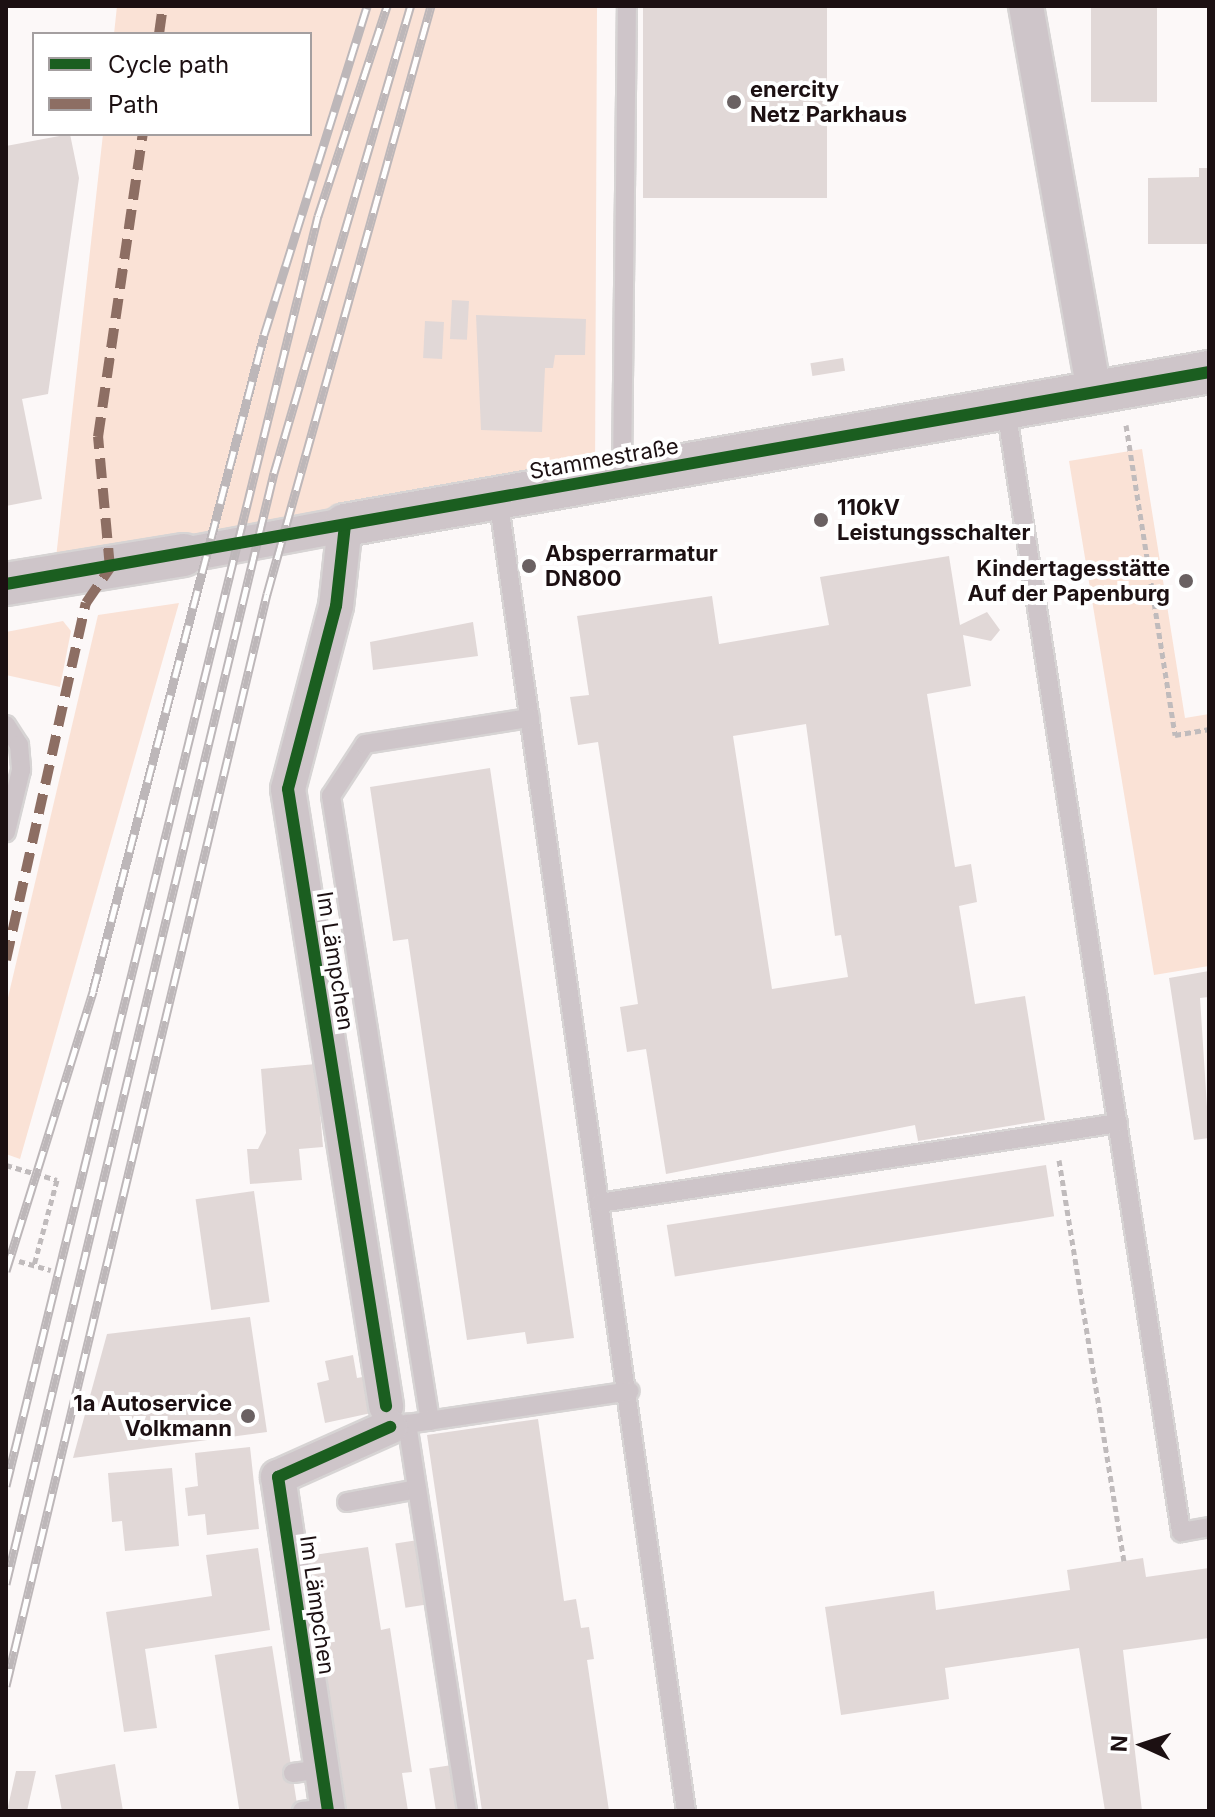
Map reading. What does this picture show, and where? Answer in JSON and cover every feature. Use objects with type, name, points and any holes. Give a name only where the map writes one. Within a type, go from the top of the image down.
[{"type":"street","points":[[1026,6],[1107,391]]},
{"type":"street","name":"Stammestraße","points":[[6,584],[1209,372]]},
{"type":"street","name":"Im Lämpchen","points":[[320,1810],[307,1771],[278,1477],[394,1419],[288,789],[336,606],[345,525]]},
{"type":"lane","points":[[622,476],[627,6]]},
{"type":"lane","points":[[1006,409],[1181,1532],[1209,1527]]},
{"type":"lane","points":[[498,498],[630,1391],[686,1811]]},
{"type":"lane","points":[[430,1421],[331,796],[365,744],[530,718]]},
{"type":"lane","points":[[6,725],[19,745],[21,770],[6,832]]},
{"type":"lane","points":[[600,1203],[1118,1123]]},
{"type":"lane","points":[[467,1811],[417,1489],[394,1419],[430,1421],[630,1391]]},
{"type":"lane","points":[[347,1502],[417,1489]]},
{"type":"path","points":[[1107,391],[1175,735],[1209,729]]},
{"type":"path","points":[[1055,1133],[1124,1561]]},
{"type":"path","points":[[6,1165],[57,1180],[34,1265]]},
{"type":"path","points":[[19,1261],[51,1270]]},
{"type":"shaded area","points":[[117,6],[597,6],[595,481],[54,576],[103,136],[312,136],[312,32],[114,32]]},
{"type":"shaded area","points":[[1142,449],[1185,718],[1209,714],[1209,966],[1154,975],[1069,461]]},
{"type":"shaded area","points":[[179,603],[20,1159],[6,1154],[6,1006],[98,615]]},
{"type":"shaded area","points":[[63,621],[71,631],[60,687],[6,675],[6,632]]},
{"type":"building","name":"enercity Netz Parkhaus","points":[[643,6],[827,6],[827,198],[643,198]]},
{"type":"building","points":[[1091,6],[1157,6],[1157,102],[1091,102]]},
{"type":"building","points":[[70,136],[79,178],[48,394],[22,399],[42,499],[6,506],[6,146]]},
{"type":"building","points":[[1199,168],[1209,168],[1209,244],[1148,244],[1148,178],[1199,177]]},
{"type":"building","points":[[452,300],[469,301],[467,340],[450,339]]},
{"type":"building","points":[[476,315],[586,319],[585,355],[555,355],[553,368],[545,368],[542,432],[481,430]]},
{"type":"building","points":[[425,321],[444,322],[442,359],[423,358]]},
{"type":"building","points":[[843,358],[845,371],[812,376],[810,363]]},
{"type":"building","points":[[949,556],[960,625],[987,612],[1000,630],[991,641],[963,635],[971,686],[927,694],[955,867],[971,864],[977,902],[959,906],[975,1004],[1025,996],[1045,1120],[918,1141],[915,1125],[666,1174],[646,1049],[627,1052],[620,1007],[638,1004],[598,742],[578,745],[570,697],[589,695],[577,616],[712,596],[719,644],[829,625],[820,577]],"holes":[[[806,724],[835,936],[841,935],[848,977],[772,989],[733,736]]]},
{"type":"building","points":[[473,622],[478,656],[373,670],[370,642]]},
{"type":"building","points":[[490,768],[574,1338],[527,1344],[525,1332],[467,1340],[408,939],[393,941],[370,787]]},
{"type":"building","points":[[1209,971],[1209,997],[1200,998],[1209,1138],[1194,1140],[1169,978]]},
{"type":"building","points":[[316,1064],[323,1147],[299,1149],[302,1180],[250,1184],[247,1149],[258,1149],[266,1133],[261,1069]]},
{"type":"building","points":[[1046,1165],[1054,1216],[675,1276],[667,1225]]},
{"type":"building","points":[[254,1191],[270,1302],[211,1310],[196,1199]]},
{"type":"building","points":[[250,1317],[267,1432],[73,1458],[107,1334]]},
{"type":"building","points":[[353,1355],[357,1378],[368,1376],[376,1412],[325,1423],[317,1383],[329,1380],[325,1361]]},
{"type":"building","points":[[538,1419],[564,1601],[576,1599],[581,1628],[589,1627],[594,1659],[587,1660],[609,1811],[482,1811],[427,1435]]},
{"type":"building","points":[[250,1447],[259,1529],[207,1535],[205,1514],[188,1516],[185,1488],[198,1486],[195,1453]]},
{"type":"building","points":[[172,1468],[179,1546],[125,1551],[122,1521],[112,1522],[108,1473]]},
{"type":"building","points":[[418,1540],[428,1604],[405,1608],[395,1544]]},
{"type":"building","points":[[368,1547],[381,1630],[390,1628],[412,1772],[402,1773],[408,1811],[346,1811],[307,1556]]},
{"type":"building","points":[[258,1548],[270,1630],[145,1649],[157,1728],[124,1732],[106,1612],[212,1596],[206,1555]]},
{"type":"building","points":[[1143,1558],[1146,1577],[1209,1568],[1209,1638],[1123,1650],[1142,1811],[1105,1811],[1079,1648],[945,1668],[949,1699],[841,1715],[825,1607],[934,1591],[936,1610],[1070,1590],[1067,1570]]},
{"type":"building","points":[[272,1646],[298,1811],[239,1811],[215,1655]]},
{"type":"building","points":[[115,1764],[123,1811],[62,1811],[55,1775]]},
{"type":"building","points":[[452,1765],[459,1811],[436,1811],[429,1769]]},
{"type":"building","points":[[16,1771],[36,1771],[27,1811],[7,1811]]},
{"type":"railway","points":[[6,1271],[93,991],[264,335],[367,6]]},
{"type":"railway","points":[[6,1486],[318,216],[387,6]]},
{"type":"railway","points":[[6,1584],[274,473],[411,6]]},
{"type":"railway","points":[[6,1686],[267,594],[431,6]]},
{"type":"marked path","points":[[159,32],[163,6]]},
{"type":"marked path","points":[[6,960],[86,603],[110,568],[98,437],[143,136]]},
{"type":"cycle path","points":[[6,584],[1209,372]]},
{"type":"cycle path","points":[[345,525],[336,606],[288,789],[386,1406]]},
{"type":"cycle path","points":[[328,1811],[278,1477],[390,1427]]},
{"type":"place","name":"enercity Netz Parkhaus","points":[[734,102]]},
{"type":"place","name":"110kV Leistungsschalter","points":[[821,520]]},
{"type":"place","name":"Absperrarmatur DN800","points":[[529,566]]},
{"type":"place","name":"Kindertagesstätte Auf der Papenburg","points":[[1186,581]]},
{"type":"place","name":"1a Autoservice Volkmann","points":[[248,1416]]}]
